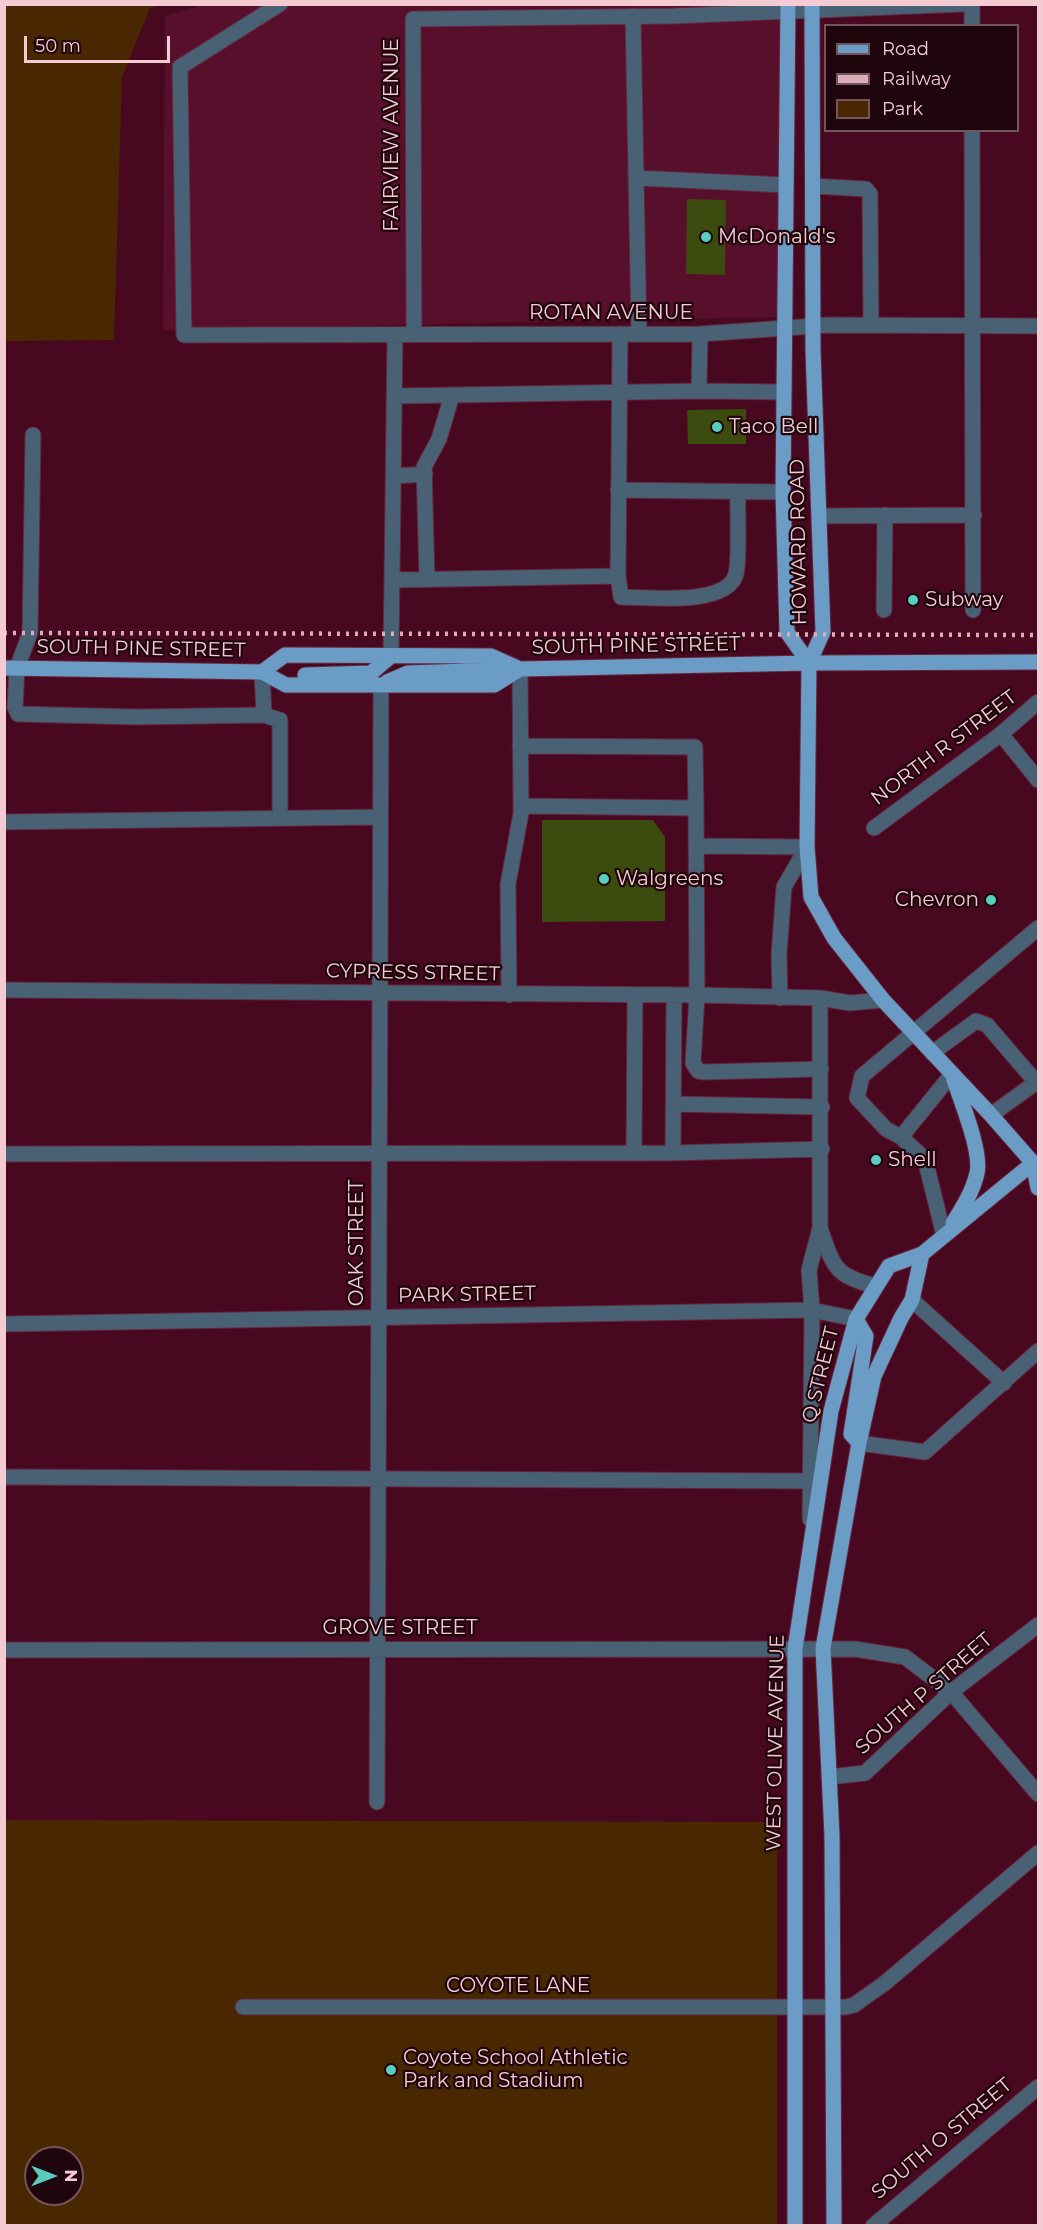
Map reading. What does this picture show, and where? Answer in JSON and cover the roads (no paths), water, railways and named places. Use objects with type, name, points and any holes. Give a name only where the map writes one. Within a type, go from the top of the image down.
[{"type":"main road","name":"HOWARD ROAD","points":[[808,663],[823,632],[814,326],[812,6]]},
{"type":"main road","name":"HOWARD ROAD","points":[[787,7],[783,492],[787,632],[808,663]]},
{"type":"main road","name":"SOUTH PINE STREET","points":[[11,668],[266,674],[285,656],[491,656],[514,667],[1038,662]]},
{"type":"main road","points":[[808,663],[807,848],[811,897],[834,938],[883,1000],[1037,1162],[1038,1188]]},
{"type":"main road","points":[[266,674],[286,685],[494,685],[514,667]]},
{"type":"main road","points":[[946,1235],[969,1196],[978,1171],[971,1127],[952,1074]]},
{"type":"main road","name":"Q STREET","points":[[810,1538],[831,1411],[856,1319],[875,1286],[889,1266],[922,1254],[1037,1162]]},
{"type":"main road","points":[[834,2226],[829,1777],[823,1648],[859,1443],[874,1376],[912,1300],[922,1254]]},
{"type":"main road","points":[[856,1319],[866,1336],[850,1434],[859,1443]]},
{"type":"main road","name":"WEST OLIVE AVENUE","points":[[795,2226],[795,1649],[810,1538]]},
{"type":"street","name":"ROTAN AVENUE","points":[[280,4],[180,67],[184,335],[700,334],[814,326],[1038,326]]},
{"type":"street","name":"FAIRVIEW AVENUE","points":[[414,334],[413,19],[633,16],[698,9],[964,4]]},
{"type":"street","points":[[972,4],[972,24]]},
{"type":"street","points":[[633,16],[639,334]]},
{"type":"street","points":[[972,132],[973,610]]},
{"type":"street","points":[[636,178],[786,185]]},
{"type":"street","points":[[813,186],[858,186],[866,189],[870,194],[871,326]]},
{"type":"street","points":[[391,656],[395,334]]},
{"type":"street","points":[[620,334],[618,576],[621,597],[700,597],[723,591],[736,576],[738,492]]},
{"type":"street","points":[[699,391],[700,334]]},
{"type":"street","points":[[394,396],[699,391],[784,392]]},
{"type":"street","points":[[427,579],[424,467],[439,439],[452,395]]},
{"type":"street","points":[[33,435],[30,633],[11,668],[15,707],[18,714],[264,715],[280,720],[280,818]]},
{"type":"street","points":[[394,476],[425,474]]},
{"type":"street","points":[[618,490],[783,492]]},
{"type":"street","points":[[884,610],[885,515]]},
{"type":"street","points":[[820,516],[974,515]]},
{"type":"street","points":[[393,580],[618,576]]},
{"type":"street","points":[[509,995],[508,884],[521,806],[520,746],[514,667]]},
{"type":"street","points":[[264,715],[266,674]]},
{"type":"street","name":"OAK STREET","points":[[377,1802],[381,685]]},
{"type":"street","name":"NORTH R STREET","points":[[874,828],[1001,734],[1038,702]]},
{"type":"street","points":[[1001,734],[1038,780]]},
{"type":"street","points":[[520,746],[695,747],[697,995],[693,1063],[698,1071],[821,1069]]},
{"type":"street","points":[[521,806],[696,808]]},
{"type":"street","points":[[4,822],[379,817]]},
{"type":"street","points":[[696,846],[807,848],[784,887],[779,954],[780,998]]},
{"type":"street","points":[[946,1235],[925,1159],[901,1137],[886,1129],[857,1098],[861,1076],[1038,928]]},
{"type":"street","name":"CYPRESS STREET","points":[[4,990],[674,997],[697,995],[820,998],[850,1003],[883,1000]]},
{"type":"street","points":[[634,1153],[635,996]]},
{"type":"street","points":[[673,1152],[674,997]]},
{"type":"street","name":"WEST OLIVE AVENUE","points":[[810,1538],[812,1310],[809,1270],[820,1228],[822,1107],[820,998]]},
{"type":"street","points":[[932,1053],[976,1021],[987,1025],[1037,1081],[992,1115]]},
{"type":"street","points":[[901,1137],[952,1074]]},
{"type":"street","points":[[673,1104],[822,1107]]},
{"type":"street","points":[[4,1154],[634,1153],[822,1149]]},
{"type":"street","name":"WEST OLIVE AVENUE","points":[[820,1228],[838,1269],[848,1279],[875,1286]]},
{"type":"street","points":[[912,1300],[1004,1383]]},
{"type":"street","name":"PARK STREET","points":[[4,1324],[812,1310],[856,1319]]},
{"type":"street","points":[[859,1443],[925,1452],[1038,1351]]},
{"type":"street","points":[[4,1477],[810,1481]]},
{"type":"street","name":"SOUTH P STREET","points":[[829,1777],[865,1773],[951,1692],[1038,1625]]},
{"type":"street","name":"GROVE STREET","points":[[4,1650],[823,1648],[905,1657],[951,1692],[1038,1794]]},
{"type":"street","name":"COYOTE LANE","points":[[243,2007],[833,2007],[854,2005],[885,1983],[1038,1853]]},
{"type":"street","name":"SOUTH O STREET","points":[[873,2226],[1038,2086]]},
{"type":"railway","points":[[4,633],[1038,635]]},
{"type":"place","name":"McDonald's","points":[[706,237]]},
{"type":"place","name":"Taco Bell","points":[[717,427]]},
{"type":"place","name":"Subway","points":[[913,600]]},
{"type":"place","name":"Walgreens","points":[[604,879]]},
{"type":"place","name":"Chevron","points":[[991,900]]},
{"type":"place","name":"Shell","points":[[876,1160]]},
{"type":"place","name":"Coyote School Athletic Park and Stadium","points":[[391,2070]]}]
